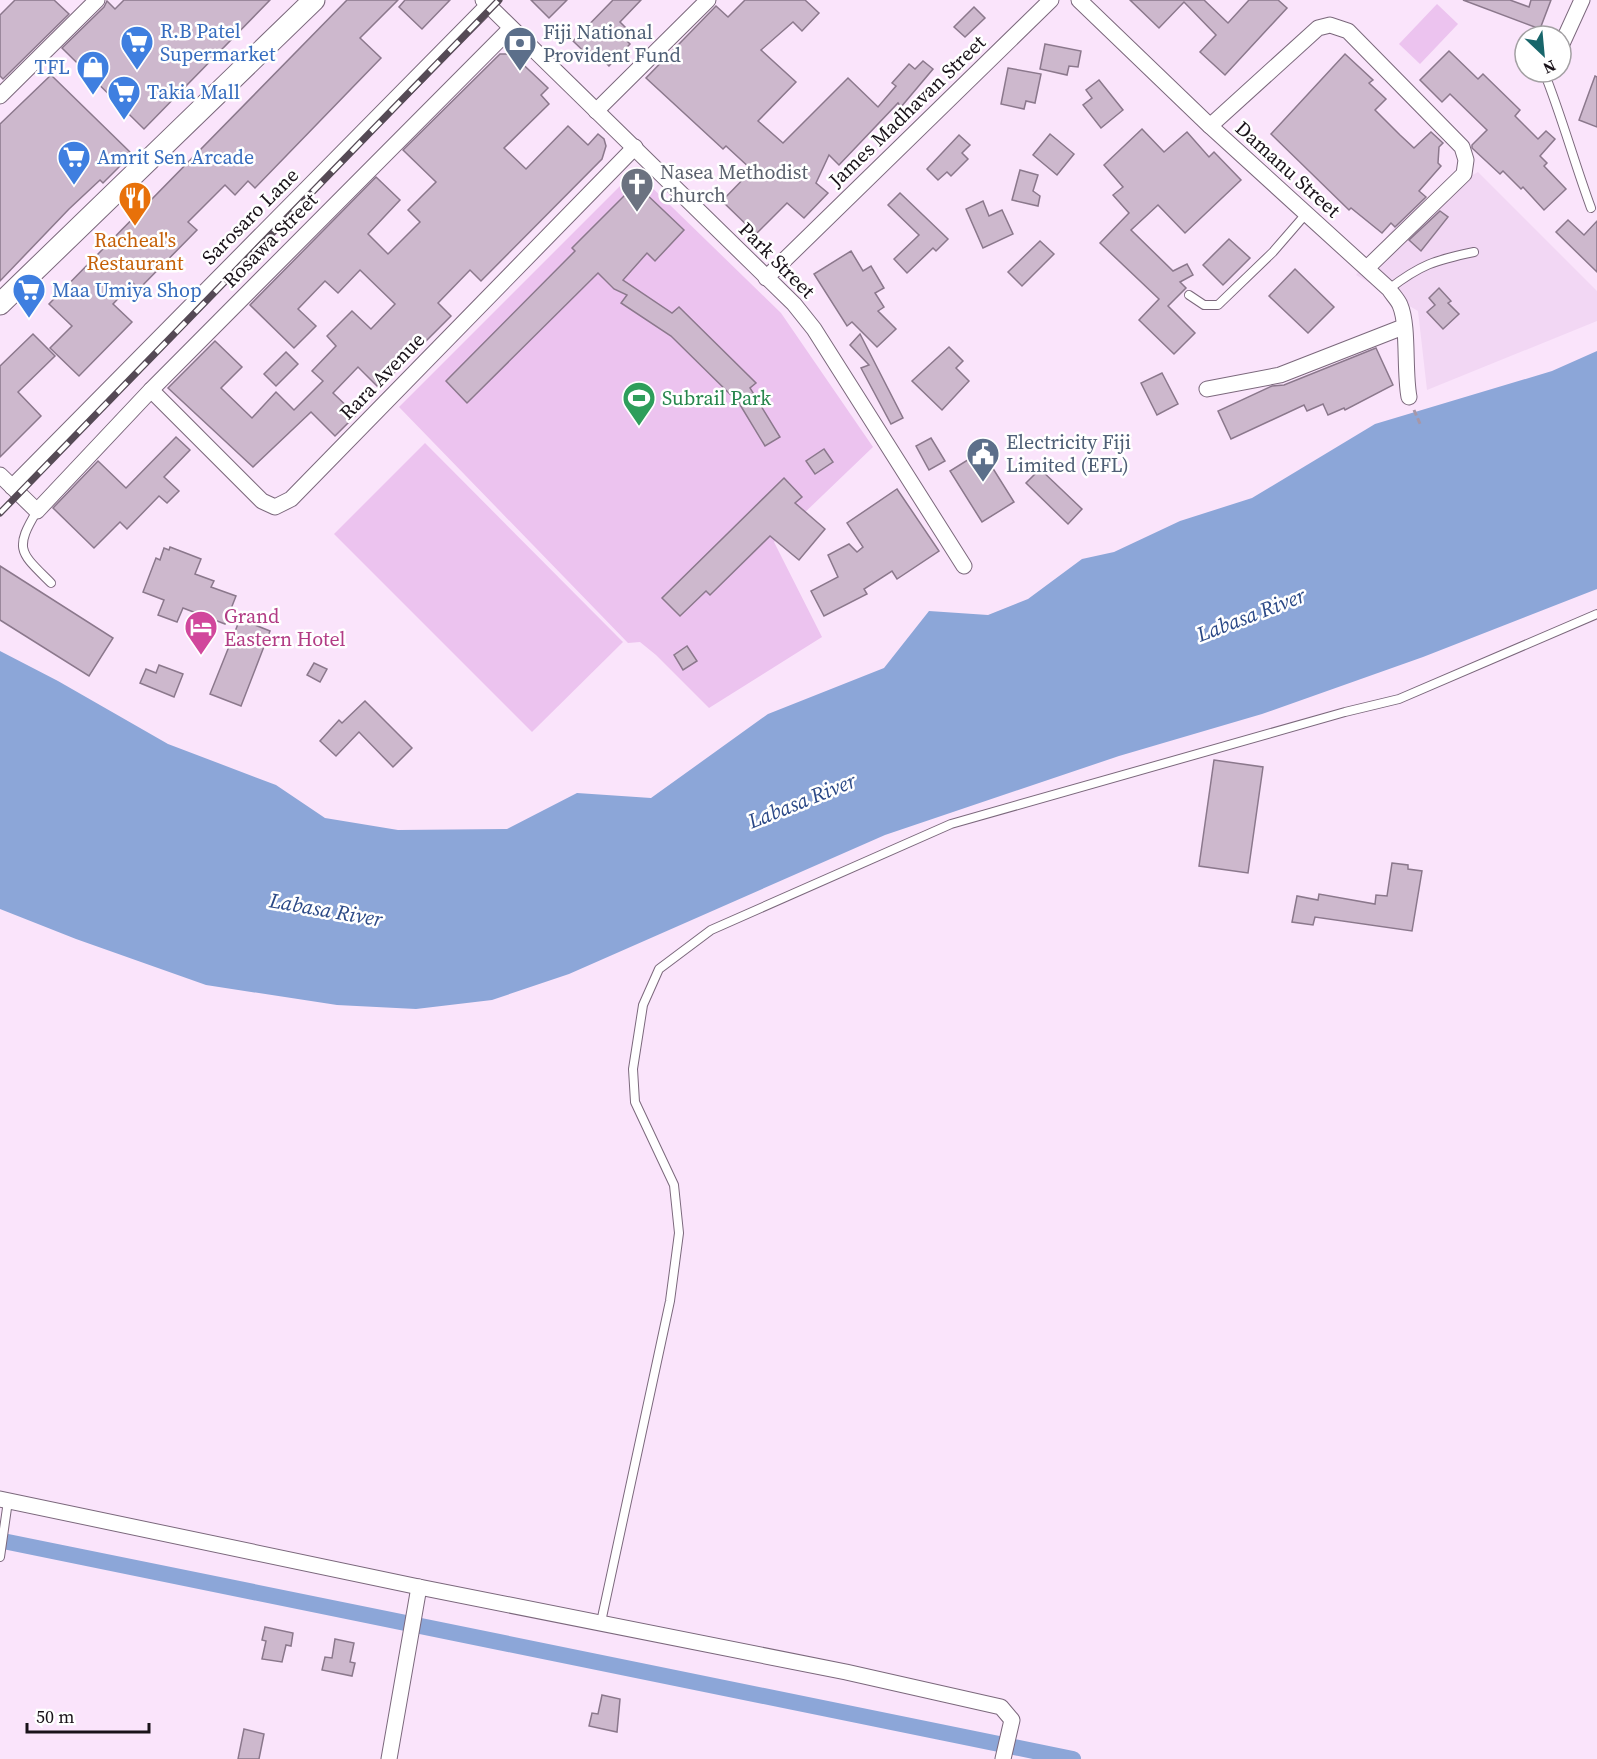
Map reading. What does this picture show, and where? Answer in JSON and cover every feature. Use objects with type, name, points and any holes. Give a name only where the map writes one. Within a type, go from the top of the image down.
[{"type":"main road","points":[[0,304],[314,0]]},
{"type":"street","points":[[0,96],[97,0]]},
{"type":"street","points":[[596,111],[708,0]]},
{"type":"street","name":"James Madhavan Street","points":[[766,278],[1051,0]]},
{"type":"street","name":"Damanu Street","points":[[1079,0],[1210,126],[1389,289],[1400,305],[1404,374],[1409,397]]},
{"type":"street","points":[[1571,24],[1581,0]]},
{"type":"street","name":"Park Street","points":[[488,2],[511,28],[794,304],[814,329],[964,566]]},
{"type":"street","name":"Sarosaro Lane","points":[[12,487],[488,2]]},
{"type":"street","points":[[1210,126],[1299,42],[1318,28],[1330,25],[1348,31],[1462,147],[1466,160],[1464,174],[1367,268]]},
{"type":"street","name":"Rosawa Street","points":[[37,511],[151,390],[511,28]]},
{"type":"street","name":"Rara Avenue","points":[[151,390],[262,501],[275,507],[291,499],[634,147]]},
{"type":"street","points":[[1207,389],[1280,375],[1403,327]]},
{"type":"street","points":[[0,475],[37,511]]},
{"type":"street","points":[[4,1500],[418,1595],[601,1622],[846,1672],[1001,1707],[1012,1720],[1003,1758]]},
{"type":"street","points":[[389,1759],[418,1595]]},
{"type":"lane","points":[[1549,84],[1565,123],[1571,151],[1591,208]]},
{"type":"lane","points":[[1189,295],[1204,305],[1218,305],[1266,259],[1305,214]]},
{"type":"lane","points":[[1389,289],[1416,269],[1440,259],[1474,252]]},
{"type":"lane","points":[[37,511],[22,535],[22,549],[30,562],[51,583]]},
{"type":"lane","points":[[601,1622],[670,1301],[679,1233],[674,1185],[635,1102],[633,1069],[643,1005],[659,969],[711,930],[951,824],[1345,712],[1399,699],[1597,614]]},
{"type":"lane","points":[[0,1557],[4,1500]]},
{"type":"shaded area","points":[[1437,4],[1458,24],[1420,64],[1399,44]]},
{"type":"shaded area","name":"Subrail Park","points":[[635,171],[781,313],[873,447],[774,542],[822,637],[709,708],[640,642],[628,643],[399,407]]},
{"type":"shaded area","points":[[1478,172],[1597,291],[1597,321],[1427,390],[1418,311],[1356,275],[1407,211]]},
{"type":"shaded area","points":[[425,443],[623,642],[532,732],[334,534]]},
{"type":"water","name":"Labasa River","points":[[1597,351],[1597,589],[1423,657],[1262,714],[1119,756],[885,835],[569,974],[492,1000],[416,1009],[337,1005],[206,985],[76,939],[0,909],[0,651],[58,681],[168,744],[276,785],[325,818],[398,830],[507,829],[577,793],[651,798],[768,714],[884,668],[929,611],[988,615],[1028,599],[1082,559],[1114,552],[1180,521],[1252,498],[1375,424],[1552,371]]},
{"type":"building","points":[[15,0],[54,0],[69,14],[3,79],[0,76],[0,15]]},
{"type":"building","points":[[124,0],[270,0],[144,129],[62,48],[104,7],[107,1],[115,9]]},
{"type":"building","points":[[347,0],[398,0],[360,38],[381,58],[255,188],[248,181],[235,195],[225,185],[188,222],[197,230],[139,289],[133,283],[113,304],[132,322],[79,376],[50,348],[72,326],[49,304]]},
{"type":"building","points":[[405,0],[450,0],[422,29],[399,7]]},
{"type":"building","points":[[531,0],[567,0],[549,18]]},
{"type":"building","points":[[613,0],[641,0],[620,22],[627,29],[621,35],[630,44],[609,66],[600,57],[595,62],[573,41]]},
{"type":"building","points":[[745,0],[805,0],[819,13],[802,31],[793,22],[761,50],[796,82],[758,121],[783,143],[848,78],[878,107],[896,86],[892,83],[909,64],[915,69],[923,61],[933,69],[901,107],[898,103],[839,165],[829,155],[816,183],[828,193],[804,218],[787,203],[756,234],[722,201],[752,170],[726,146],[723,149],[646,78],[716,6],[728,17]]},
{"type":"building","points":[[1130,0],[1204,0],[1228,23],[1249,0],[1278,0],[1287,8],[1225,75],[1200,52],[1216,35],[1184,2],[1159,28]]},
{"type":"building","points":[[1463,0],[1510,0],[1529,7],[1531,0],[1551,0],[1542,24],[1527,24]]},
{"type":"building","points":[[974,7],[985,18],[965,37],[954,27]]},
{"type":"building","points":[[1045,44],[1081,51],[1078,67],[1069,66],[1067,75],[1040,69]]},
{"type":"building","points":[[1449,51],[1478,79],[1483,74],[1520,110],[1515,116],[1538,139],[1546,131],[1555,139],[1540,156],[1547,163],[1544,166],[1566,189],[1544,210],[1523,187],[1521,189],[1503,171],[1500,174],[1472,148],[1472,145],[1487,130],[1450,94],[1442,102],[1420,80]]},
{"type":"building","points":[[500,54],[512,54],[548,88],[541,95],[549,104],[504,148],[526,169],[568,126],[588,145],[598,134],[604,139],[606,146],[602,159],[481,281],[470,270],[438,303],[451,316],[379,388],[358,367],[333,393],[356,415],[335,436],[311,412],[253,467],[168,388],[215,341],[242,367],[221,388],[252,418],[276,392],[294,410],[323,381],[312,371],[336,346],[327,336],[352,311],[371,329],[395,304],[360,270],[338,293],[325,281],[298,309],[316,326],[294,348],[250,305],[376,177],[400,200],[368,234],[388,254],[420,222],[408,210],[436,182],[403,150]]},
{"type":"building","points":[[1345,54],[1373,80],[1369,83],[1386,99],[1375,110],[1414,148],[1431,132],[1443,143],[1439,147],[1438,163],[1441,166],[1419,191],[1426,197],[1395,227],[1391,223],[1382,233],[1351,208],[1349,210],[1271,134]]},
{"type":"building","points":[[1008,68],[1041,74],[1035,103],[1026,101],[1024,109],[1001,104]]},
{"type":"building","points":[[51,75],[132,154],[103,183],[100,180],[69,209],[0,281],[0,124]]},
{"type":"building","points":[[1595,76],[1597,77],[1597,127],[1579,120]]},
{"type":"building","points":[[1099,80],[1123,110],[1101,128],[1083,105],[1092,98],[1086,90]]},
{"type":"building","points":[[1142,129],[1164,152],[1187,132],[1209,157],[1214,152],[1241,180],[1185,233],[1158,205],[1131,230],[1173,271],[1187,264],[1193,275],[1180,282],[1186,288],[1168,306],[1195,333],[1174,354],[1139,320],[1159,299],[1100,243],[1129,213],[1113,195],[1123,187],[1104,165]]},
{"type":"building","points":[[1050,134],[1074,154],[1057,175],[1033,155]]},
{"type":"building","points":[[959,135],[970,145],[962,153],[968,159],[951,176],[947,172],[938,180],[927,169]]},
{"type":"building","points":[[1020,170],[1038,175],[1033,191],[1040,196],[1038,206],[1012,200]]},
{"type":"building","points":[[643,191],[684,230],[655,261],[647,253],[623,280],[672,313],[679,307],[756,383],[750,388],[780,437],[765,446],[739,403],[671,336],[621,303],[627,295],[614,289],[598,273],[467,403],[446,381],[575,251],[572,248],[628,192],[635,199]]},
{"type":"building","points":[[900,193],[948,239],[936,251],[933,248],[907,273],[894,259],[919,235],[888,205]]},
{"type":"building","points":[[983,201],[989,216],[1002,210],[1013,234],[983,248],[966,209]]},
{"type":"building","points":[[1440,211],[1448,217],[1421,251],[1409,240]]},
{"type":"building","points":[[1568,220],[1584,235],[1597,221],[1597,272],[1556,232]]},
{"type":"building","points":[[1229,239],[1250,258],[1223,285],[1203,265]]},
{"type":"building","points":[[1040,241],[1054,254],[1022,286],[1008,272]]},
{"type":"building","points":[[851,251],[863,271],[871,266],[884,288],[875,293],[884,307],[878,311],[896,329],[877,347],[852,322],[847,326],[814,274]]},
{"type":"building","points":[[1295,269],[1334,307],[1308,333],[1269,296]]},
{"type":"building","points":[[1439,288],[1451,301],[1448,303],[1459,314],[1443,329],[1427,312],[1435,305],[1429,298]]},
{"type":"building","points":[[33,334],[55,356],[18,392],[41,416],[0,457],[0,366]]},
{"type":"building","points":[[860,334],[903,418],[891,424],[861,368],[869,365],[850,345]]},
{"type":"building","points":[[949,347],[963,361],[956,368],[969,381],[942,410],[912,381]]},
{"type":"building","points":[[1376,348],[1393,385],[1345,410],[1344,408],[1328,415],[1323,404],[1307,411],[1304,405],[1231,439],[1218,411],[1272,386],[1284,385]]},
{"type":"building","points":[[286,352],[298,364],[276,386],[264,374]]},
{"type":"building","points":[[1162,373],[1178,404],[1157,415],[1141,383]]},
{"type":"building","points":[[176,437],[190,450],[164,477],[179,491],[167,503],[159,496],[127,529],[120,522],[94,548],[53,508],[98,461],[126,488]]},
{"type":"building","points":[[931,438],[945,461],[929,470],[916,446]]},
{"type":"building","points":[[824,449],[833,462],[815,474],[806,461]]},
{"type":"building","points":[[982,451],[1014,502],[982,522],[950,471]]},
{"type":"building","points":[[1040,469],[1082,509],[1068,524],[1026,483]]},
{"type":"building","points":[[784,478],[802,497],[795,503],[825,529],[799,560],[770,536],[710,595],[706,591],[680,616],[662,598]]},
{"type":"building","points":[[897,489],[939,551],[897,579],[892,571],[864,589],[867,594],[824,616],[811,591],[838,577],[828,555],[849,544],[857,552],[863,547],[847,523]]},
{"type":"building","points":[[170,547],[201,559],[195,574],[214,581],[211,587],[236,596],[225,624],[183,608],[177,622],[158,615],[164,600],[143,592],[156,558],[160,560],[164,548],[169,550]]},
{"type":"building","points":[[0,566],[113,638],[89,676],[0,620]]},
{"type":"building","points":[[240,619],[270,631],[241,706],[210,694]]},
{"type":"building","points":[[687,646],[697,661],[683,670],[674,655]]},
{"type":"building","points":[[314,663],[327,669],[320,682],[307,675]]},
{"type":"building","points":[[159,665],[183,674],[174,697],[140,683],[146,669],[156,673]]},
{"type":"building","points":[[365,701],[412,748],[393,767],[359,732],[336,756],[320,741],[339,720],[342,723]]},
{"type":"building","points":[[1214,760],[1263,767],[1248,873],[1199,866]]},
{"type":"building","points":[[1392,863],[1408,865],[1408,869],[1422,871],[1412,931],[1315,917],[1313,925],[1292,922],[1297,896],[1318,900],[1319,894],[1375,904],[1376,895],[1387,896]]},
{"type":"building","points":[[265,1627],[293,1633],[291,1646],[286,1645],[282,1662],[262,1659],[266,1641],[262,1640]]},
{"type":"building","points":[[335,1639],[354,1643],[350,1662],[355,1663],[352,1676],[322,1670],[325,1657],[332,1658]]},
{"type":"building","points":[[602,1695],[620,1699],[617,1732],[589,1726],[592,1713],[598,1714]]},
{"type":"building","points":[[244,1729],[264,1734],[259,1759],[238,1759]]},
{"type":"waterway","points":[[8,1542],[1073,1759]]},
{"type":"railway","points":[[0,513],[499,0]]},
{"type":"place","name":"R.B Patel Supermarket","points":[[137,71]]},
{"type":"place","name":"Fiji National Provident Fund","points":[[520,72]]},
{"type":"place","name":"TFL","points":[[93,96]]},
{"type":"place","name":"Takia Mall","points":[[124,121]]},
{"type":"place","name":"Amrit Sen Arcade","points":[[74,186]]},
{"type":"place","name":"Nasea Methodist Church","points":[[637,213]]},
{"type":"place","name":"Racheal's Restaurant","points":[[135,227]]},
{"type":"place","name":"Maa Umiya Shop","points":[[29,319]]},
{"type":"place","name":"Subrail Park","points":[[639,427]]},
{"type":"place","name":"Electricity Fiji Limited (EFL)","points":[[983,483]]},
{"type":"place","name":"Grand Eastern Hotel","points":[[201,656]]}]
